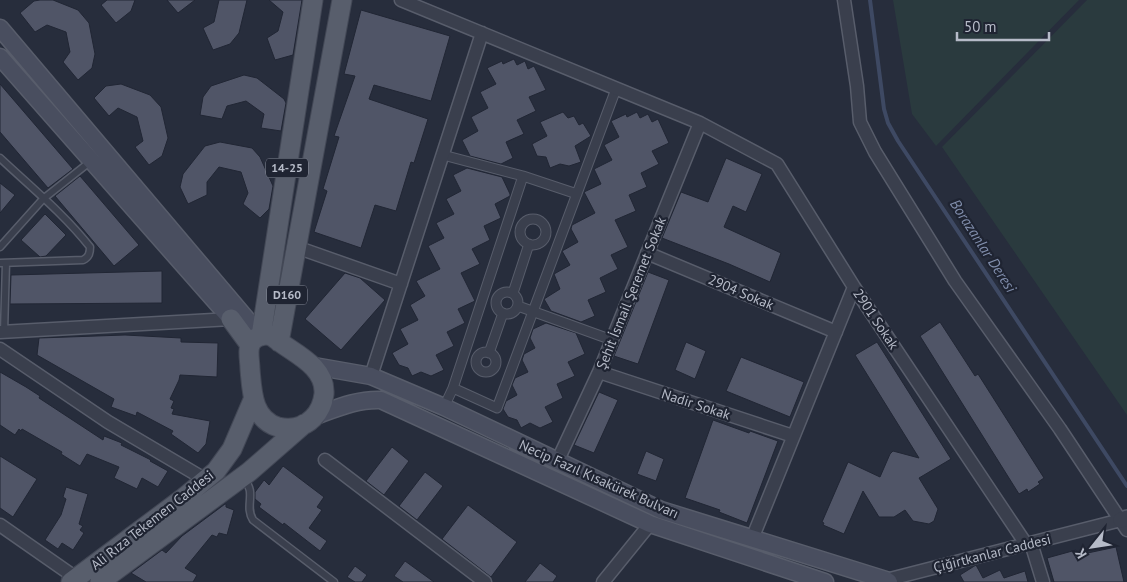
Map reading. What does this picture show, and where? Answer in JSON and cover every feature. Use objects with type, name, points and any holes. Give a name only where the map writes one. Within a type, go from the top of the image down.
[{"type":"main road","name":"14-25","points":[[310,420],[288,428],[277,426],[267,421],[259,413],[253,400],[249,350],[256,340],[313,0]]},
{"type":"main road","name":"14-25","points":[[296,247],[342,0]]},
{"type":"main road","points":[[0,28],[98,156],[231,318],[256,340]]},
{"type":"main road","points":[[0,57],[98,156],[256,340]]},
{"type":"main road","name":"D160","points":[[279,342],[296,247]]},
{"type":"main road","points":[[256,340],[268,336],[279,342],[314,366],[321,376],[324,389],[323,401],[310,420]]},
{"type":"main road","name":"Necip Fazıl Kısakürek Bulvarı","points":[[314,366],[371,376],[444,407],[661,510],[886,581]]},
{"type":"main road","name":"Ali Rıza Tekemen Caddesi","points":[[74,580],[216,471],[232,450],[253,400]]},
{"type":"main road","name":"Necip Fazıl Kısakürek Bulvarı","points":[[310,420],[353,402],[381,400],[650,524],[826,582]]},
{"type":"main road","name":"Ali Rıza Tekemen Caddesi","points":[[100,582],[242,478],[310,420]]},
{"type":"street","name":"2901 Sokak","points":[[401,0],[700,123],[777,164],[854,287],[1029,544],[1042,582]]},
{"type":"street","points":[[844,0],[857,86],[860,122],[875,152],[955,281],[1125,523]]},
{"type":"street","points":[[371,376],[482,33]]},
{"type":"street","points":[[453,388],[496,408],[616,89]]},
{"type":"street","name":"Şehit İsmail Şeremet Sokak","points":[[557,462],[600,372],[700,123]]},
{"type":"street","points":[[443,156],[523,176],[577,194]]},
{"type":"street","points":[[444,407],[453,388],[523,176]]},
{"type":"street","points":[[529,220],[538,220],[544,226],[544,239],[537,244],[529,244],[521,236],[521,228],[529,220]]},
{"type":"street","points":[[506,226],[521,228]]},
{"type":"street","points":[[544,239],[556,248]]},
{"type":"street","points":[[513,293],[529,244]]},
{"type":"street","points":[[296,247],[401,284]]},
{"type":"street","name":"2904 Sokak","points":[[647,253],[836,332]]},
{"type":"street","points":[[752,538],[854,287]]},
{"type":"street","points":[[506,291],[513,293],[518,299],[518,306],[514,312],[503,313],[496,305],[497,297],[506,291]]},
{"type":"street","points":[[485,293],[497,297]]},
{"type":"street","points":[[518,306],[612,340]]},
{"type":"street","points":[[489,352],[503,313]]},
{"type":"street","points":[[2,332],[231,318]]},
{"type":"street","points":[[0,350],[108,422],[206,480]]},
{"type":"street","points":[[465,351],[477,357]]},
{"type":"street","points":[[489,352],[494,356],[496,365],[489,372],[482,372],[476,364],[477,357],[489,352]]},
{"type":"street","points":[[496,365],[511,369]]},
{"type":"street","name":"Nadir Sokak","points":[[600,372],[793,436]]},
{"type":"street","points":[[325,460],[485,582]]},
{"type":"street","name":"Çiğirtkanlar Caddesi","points":[[886,581],[1029,544],[1125,523]]},
{"type":"street","points":[[604,582],[650,524]]},
{"type":"street","points":[[0,525],[74,580]]},
{"type":"lane","points":[[0,247],[44,199],[98,156]]},
{"type":"lane","points":[[0,158],[54,207],[90,247],[89,255],[83,260],[3,263],[2,332]]},
{"type":"lane","points":[[242,478],[248,483],[250,490],[249,511],[253,520],[334,582]]},
{"type":"shaded area","points":[[893,0],[1079,0],[936,146],[912,114]]},
{"type":"shaded area","points":[[1087,0],[1127,0],[1127,415],[942,147]]},
{"type":"building","points":[[53,0],[78,10],[89,23],[95,54],[92,68],[78,80],[63,62],[70,52],[66,32],[47,25],[35,32],[20,13],[34,1]]},
{"type":"building","points":[[107,0],[135,0],[131,11],[116,23],[101,5]]},
{"type":"building","points":[[167,0],[195,0],[178,13]]},
{"type":"building","points":[[219,0],[247,0],[239,33],[230,44],[213,50],[203,28],[214,22]]},
{"type":"building","points":[[269,0],[302,0],[293,55],[275,60],[267,38],[278,31],[283,12]]},
{"type":"building","points":[[361,10],[450,36],[431,101],[374,85],[369,99],[428,119],[414,163],[411,162],[396,211],[375,205],[361,248],[314,232],[327,191],[323,189],[339,137],[334,136],[355,76],[344,74]]},
{"type":"building","points":[[514,59],[517,65],[525,61],[528,69],[534,66],[546,90],[529,97],[536,111],[517,120],[524,134],[506,142],[513,158],[501,164],[470,156],[462,140],[478,131],[471,117],[488,108],[480,92],[496,84],[487,68],[502,61],[503,64]]},
{"type":"building","points":[[244,75],[257,78],[284,99],[286,103],[281,131],[261,128],[264,114],[246,101],[227,106],[222,119],[200,115],[203,97],[211,86]]},
{"type":"building","points":[[0,84],[73,169],[48,188],[0,132]]},
{"type":"building","points":[[121,84],[150,95],[161,107],[168,138],[162,156],[149,165],[135,147],[143,141],[137,117],[118,108],[109,116],[94,98],[106,86]]},
{"type":"building","points":[[563,112],[568,118],[574,116],[579,125],[583,123],[591,136],[575,146],[581,162],[569,166],[560,164],[550,168],[546,157],[537,156],[532,144],[547,136],[540,122]]},
{"type":"building","points":[[637,112],[640,118],[648,114],[652,122],[658,119],[669,143],[652,151],[659,164],[641,173],[647,187],[629,195],[636,211],[615,220],[628,247],[611,255],[618,269],[600,278],[606,292],[588,300],[595,316],[581,322],[551,311],[544,299],[560,289],[554,274],[570,265],[562,251],[578,242],[571,229],[572,225],[595,213],[584,192],[601,184],[594,169],[612,160],[604,145],[619,137],[611,121],[626,114],[627,117]]},
{"type":"building","points":[[220,142],[252,148],[260,157],[273,186],[269,209],[260,218],[243,204],[248,193],[241,172],[219,167],[207,182],[207,195],[188,204],[180,187],[183,174],[205,146]]},
{"type":"building","points":[[726,158],[762,174],[746,212],[733,206],[724,227],[781,253],[770,282],[662,238],[681,192],[708,202]]},
{"type":"building","points":[[467,168],[502,177],[510,196],[495,204],[501,218],[484,226],[490,240],[472,249],[480,264],[461,273],[475,301],[458,309],[465,323],[447,332],[454,346],[436,355],[444,370],[431,376],[421,372],[412,376],[408,368],[399,365],[392,353],[408,344],[400,329],[418,320],[410,305],[425,296],[416,281],[440,269],[428,246],[444,238],[436,223],[454,214],[446,199],[461,191],[453,175]]},
{"type":"building","points":[[80,176],[139,245],[114,266],[55,196]]},
{"type":"building","points":[[0,183],[15,195],[0,213]]},
{"type":"building","points":[[45,214],[66,235],[46,256],[40,257],[21,240]]},
{"type":"building","points":[[162,271],[162,303],[10,304],[11,275]]},
{"type":"building","points":[[648,272],[669,280],[638,364],[614,356]]},
{"type":"building","points":[[345,273],[360,278],[385,300],[341,350],[305,319]]},
{"type":"building","points":[[940,322],[975,376],[978,374],[1044,478],[1038,482],[1040,484],[1028,492],[1027,489],[1019,494],[920,336]]},
{"type":"building","points":[[546,323],[576,333],[585,354],[568,362],[575,376],[557,384],[563,398],[545,407],[553,422],[540,428],[530,423],[521,428],[517,420],[508,417],[503,409],[506,401],[517,395],[512,385],[515,378],[528,372],[522,360],[524,354],[535,348],[530,338],[533,329]]},
{"type":"building","points":[[125,335],[181,338],[181,342],[218,343],[217,377],[180,375],[170,399],[174,401],[171,408],[174,409],[172,414],[210,421],[206,444],[198,453],[171,434],[173,431],[137,412],[136,416],[111,407],[114,399],[37,355],[39,338]]},
{"type":"building","points":[[686,342],[706,351],[695,379],[675,370]]},
{"type":"building","points":[[877,342],[951,459],[919,478],[938,509],[934,521],[929,524],[913,521],[905,510],[894,517],[879,517],[863,491],[844,534],[823,525],[824,523],[822,522],[848,462],[880,477],[893,451],[919,458],[855,355]]},
{"type":"building","points":[[741,357],[804,382],[790,417],[726,391]]},
{"type":"building","points":[[0,372],[40,396],[39,398],[103,440],[104,436],[122,443],[121,445],[168,471],[158,487],[142,478],[137,489],[114,478],[119,467],[87,454],[80,466],[61,454],[62,452],[22,429],[21,431],[19,429],[15,435],[0,425]]},
{"type":"building","points":[[599,392],[618,400],[594,453],[574,445]]},
{"type":"building","points":[[713,420],[778,441],[747,523],[719,512],[720,510],[685,498]]},
{"type":"building","points":[[392,447],[409,461],[384,495],[366,481]]},
{"type":"building","points":[[646,451],[664,459],[656,481],[637,474]]},
{"type":"building","points":[[0,456],[37,479],[13,517],[0,508]]},
{"type":"building","points":[[283,466],[324,497],[317,507],[322,510],[309,528],[327,541],[320,551],[284,523],[283,525],[259,507],[261,504],[255,499],[255,492],[264,480],[269,485]]},
{"type":"building","points":[[425,472],[443,486],[417,520],[399,506]]},
{"type":"building","points":[[66,487],[88,494],[79,524],[83,526],[80,530],[84,533],[73,550],[62,543],[58,549],[45,540],[61,515],[66,499],[63,497]]},
{"type":"building","points":[[225,504],[226,507],[234,510],[227,535],[219,533],[217,537],[212,535],[185,568],[197,575],[193,582],[146,582],[131,573],[162,550],[166,553],[182,536]]},
{"type":"building","points":[[468,505],[517,542],[491,577],[442,539]]},
{"type":"building","points":[[1116,547],[1124,582],[1054,582],[1047,558],[1076,550],[1078,555]]},
{"type":"building","points":[[405,561],[434,582],[403,582],[394,576]]},
{"type":"building","points":[[540,563],[557,576],[553,582],[525,582]]},
{"type":"building","points":[[976,565],[983,578],[1000,570],[1004,578],[1025,571],[1028,582],[964,582],[960,575]]},
{"type":"building","points":[[355,566],[367,575],[362,582],[355,582],[347,577]]},
{"type":"waterway","name":"Borazanlar Deresi","points":[[870,0],[884,109],[888,123],[898,141],[1127,486]]}]
